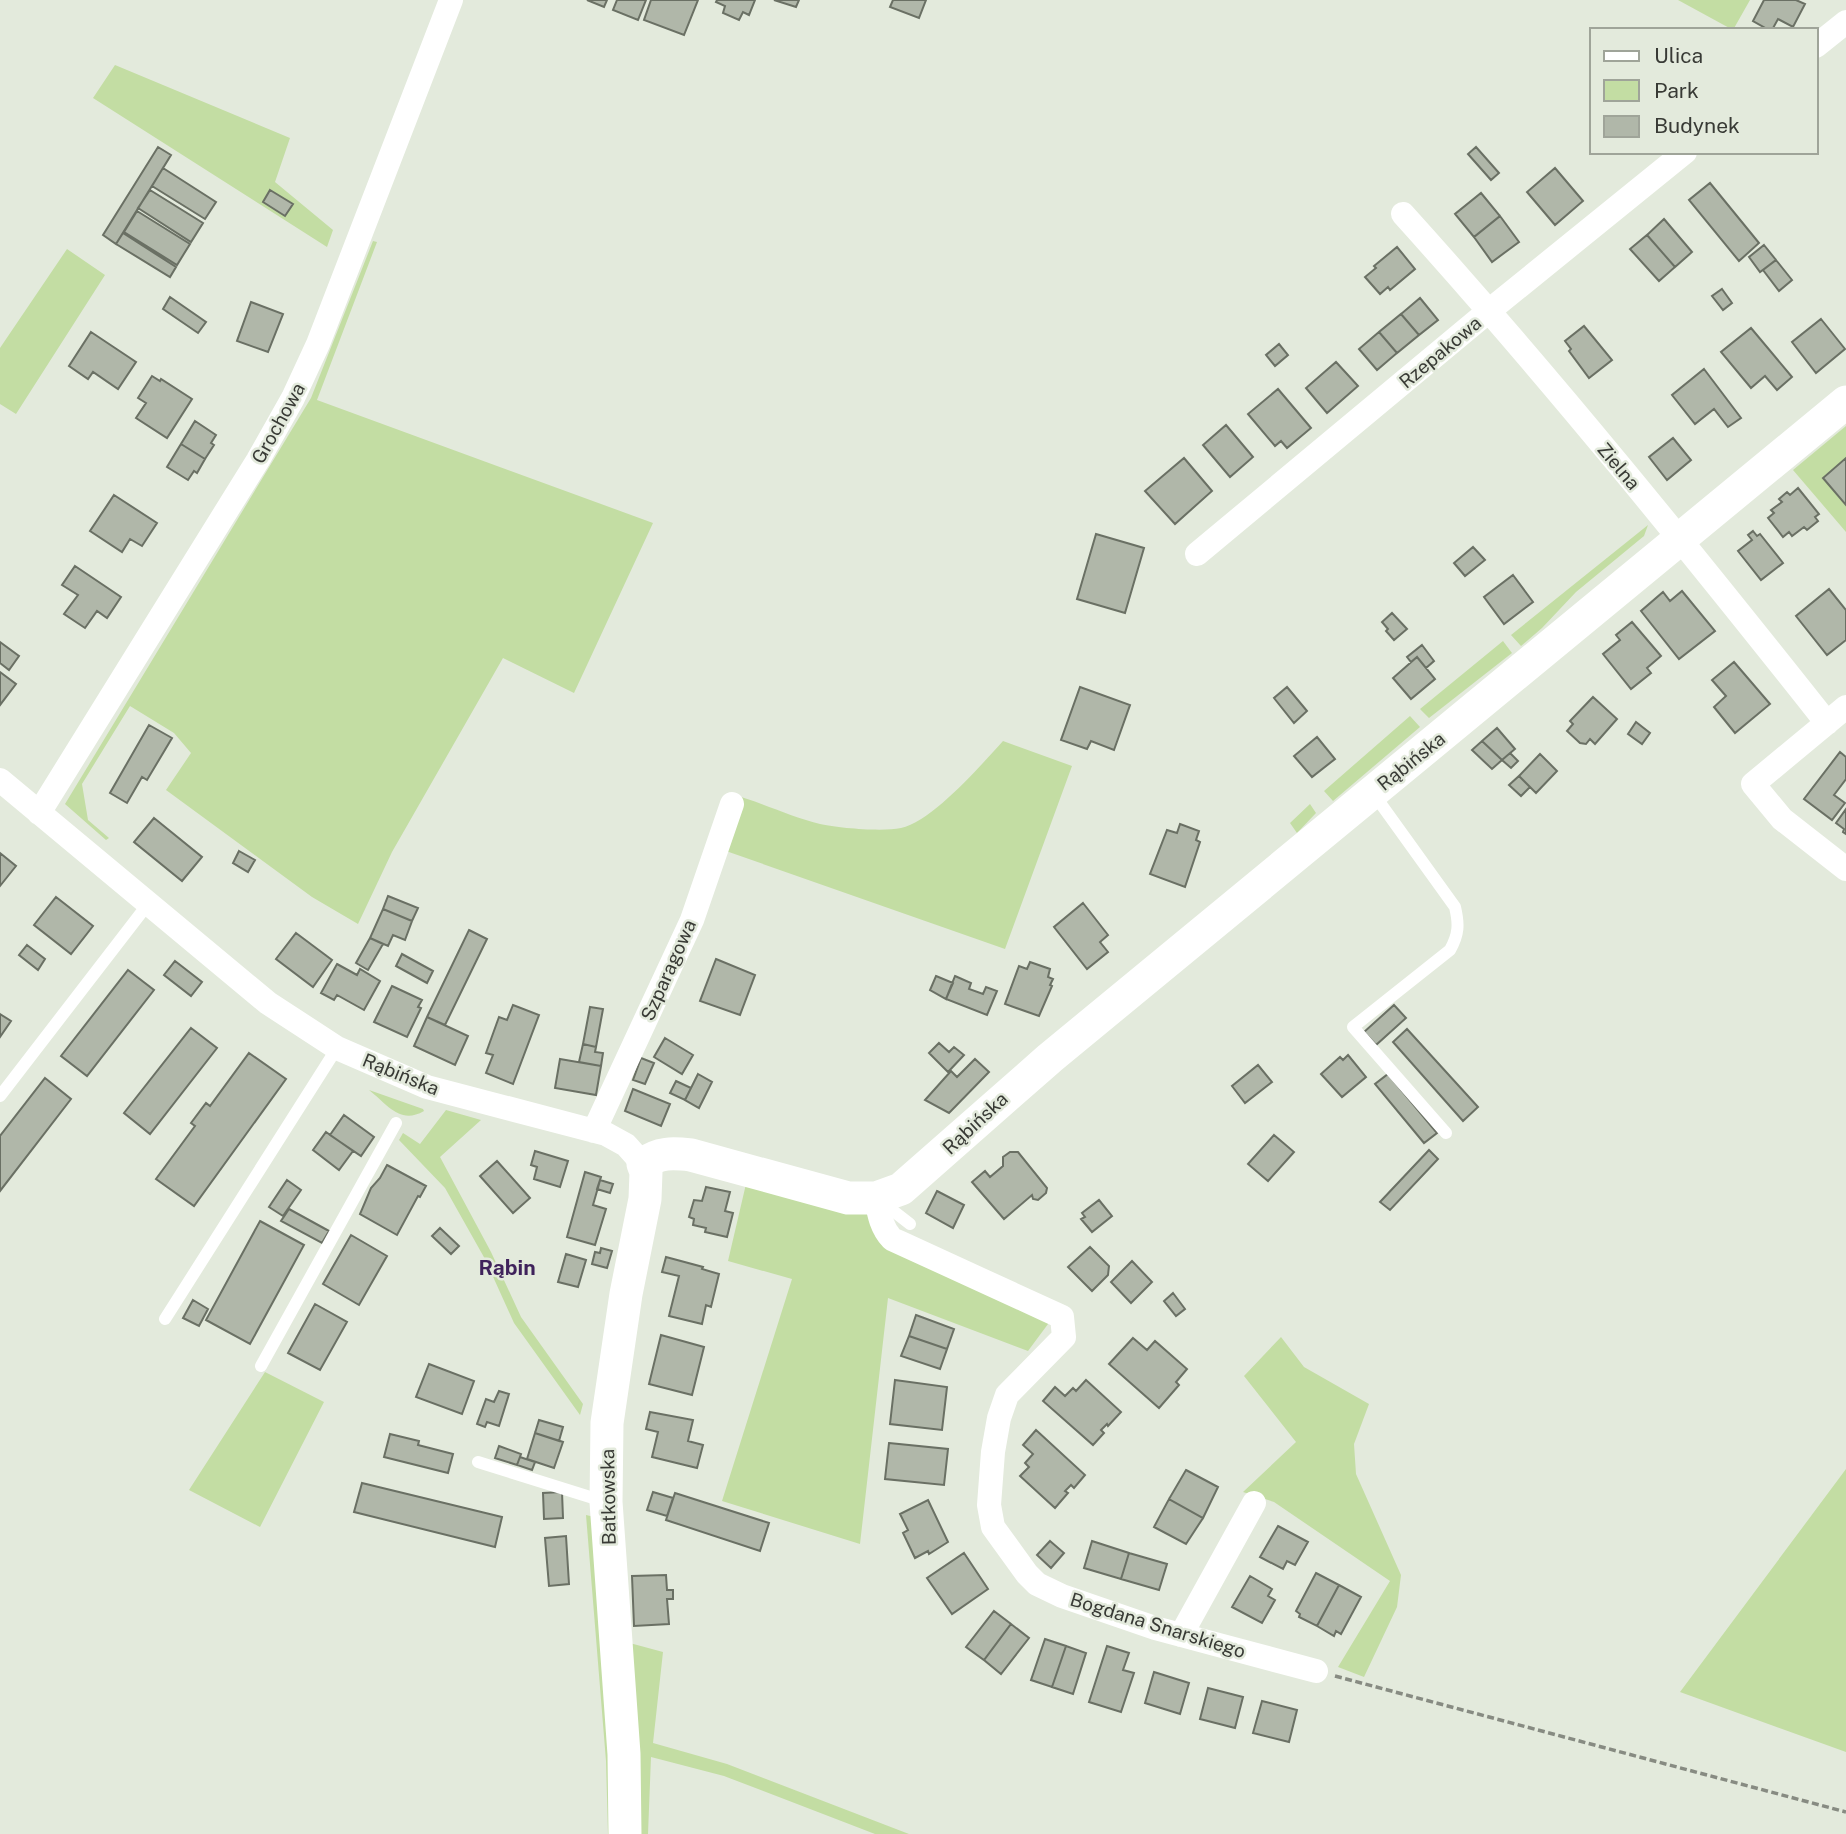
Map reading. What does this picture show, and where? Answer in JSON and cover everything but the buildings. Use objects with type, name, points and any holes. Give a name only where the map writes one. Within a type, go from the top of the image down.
[{"type":"street","name":"Grochowa","points":[[39,813],[258,460],[293,398],[318,344],[451,0]]},
{"type":"street","points":[[1818,44],[1846,22]]},
{"type":"street","name":"Rzepakowa","points":[[1197,554],[1683,154]]},
{"type":"street","name":"Zielna","points":[[1403,214],[1490,310],[1827,723]]},
{"type":"street","name":"Rąbińska","points":[[881,1197],[901,1189],[1002,1097],[1846,402]]},
{"type":"street","points":[[1846,707],[1754,784],[1782,818],[1846,869]]},
{"type":"street","name":"Rąbińska","points":[[0,780],[268,1003],[337,1048],[427,1087],[619,1139],[634,1151],[643,1164]]},
{"type":"street","name":"Szparagowa","points":[[594,1131],[692,920],[732,804]]},
{"type":"street","points":[[643,1164],[654,1156],[691,1155],[848,1198],[881,1197]]},
{"type":"street","name":"Batkowska","points":[[625,1834],[624,1754],[606,1502],[607,1423],[626,1294],[645,1199],[646,1172],[643,1164]]},
{"type":"street","name":"Bogdana Snarskiego","points":[[881,1197],[882,1224],[892,1239],[1062,1317],[1064,1337],[1007,1395],[993,1452],[989,1505],[993,1527],[1027,1574],[1037,1584],[1062,1596],[1181,1635],[1316,1671]]},
{"type":"street","points":[[1181,1635],[1254,1503]]},
{"type":"lane","points":[[1373,793],[1455,907],[1459,923],[1457,938],[1450,950],[1353,1027],[1446,1133]]},
{"type":"lane","points":[[0,1096],[148,904]]},
{"type":"lane","points":[[165,1319],[337,1048]]},
{"type":"lane","points":[[261,1366],[396,1123]]},
{"type":"lane","points":[[881,1197],[910,1224]]},
{"type":"lane","points":[[478,1462],[606,1502]]},
{"type":"path","points":[[1316,1671],[1846,1812]]},
{"type":"green space","points":[[1678,0],[1750,0],[1734,28],[1729,28]]},
{"type":"green space","points":[[115,65],[290,138],[275,182],[333,230],[327,247],[93,98]]},
{"type":"green space","points":[[373,241],[377,242],[317,400],[653,523],[574,693],[503,658],[392,852],[358,924],[312,897],[166,790],[191,753],[174,733],[130,706],[82,784],[88,820],[109,838],[106,840],[65,804],[311,398]]},
{"type":"green space","points":[[67,249],[105,275],[16,414],[0,404],[0,348]]},
{"type":"green space","points":[[1846,426],[1846,532],[1793,470]]},
{"type":"green space","points":[[1648,525],[1644,536],[1576,592],[1521,646],[1511,635]]},
{"type":"green space","points":[[1503,641],[1512,653],[1429,718],[1420,709]]},
{"type":"green space","points":[[1410,716],[1420,727],[1333,801],[1324,791]]},
{"type":"green space","points":[[1003,741],[1072,766],[1005,949],[726,851],[727,793],[820,824],[860,829],[901,828],[914,823],[942,804]]},
{"type":"green space","points":[[1310,804],[1316,813],[1297,833],[1290,823]]},
{"type":"green space","points":[[369,1090],[424,1111],[416,1115],[401,1114],[388,1107]]},
{"type":"green space","points":[[446,1110],[481,1120],[440,1157],[491,1252],[521,1317],[583,1404],[580,1415],[514,1323],[485,1259],[445,1188],[399,1140],[403,1133],[420,1144]]},
{"type":"green space","points":[[746,1184],[866,1209],[1051,1320],[1028,1351],[888,1298],[860,1544],[722,1501],[792,1279],[728,1261]]},
{"type":"green space","points":[[1281,1337],[1304,1367],[1369,1404],[1354,1444],[1356,1474],[1401,1575],[1397,1607],[1364,1677],[1338,1667],[1390,1581],[1274,1502],[1243,1492],[1296,1442],[1244,1376]]},
{"type":"green space","points":[[265,1372],[324,1402],[260,1527],[189,1490]]},
{"type":"green space","points":[[1846,1469],[1846,1752],[1680,1692]]},
{"type":"green space","points":[[586,1515],[599,1518],[617,1834],[608,1834],[606,1761]]},
{"type":"green space","points":[[626,1642],[663,1652],[653,1743],[727,1764],[909,1834],[875,1834],[724,1776],[651,1757],[648,1834],[631,1834]]},
{"type":"district","name":"Rąbin","points":[[507,1267]]}]
